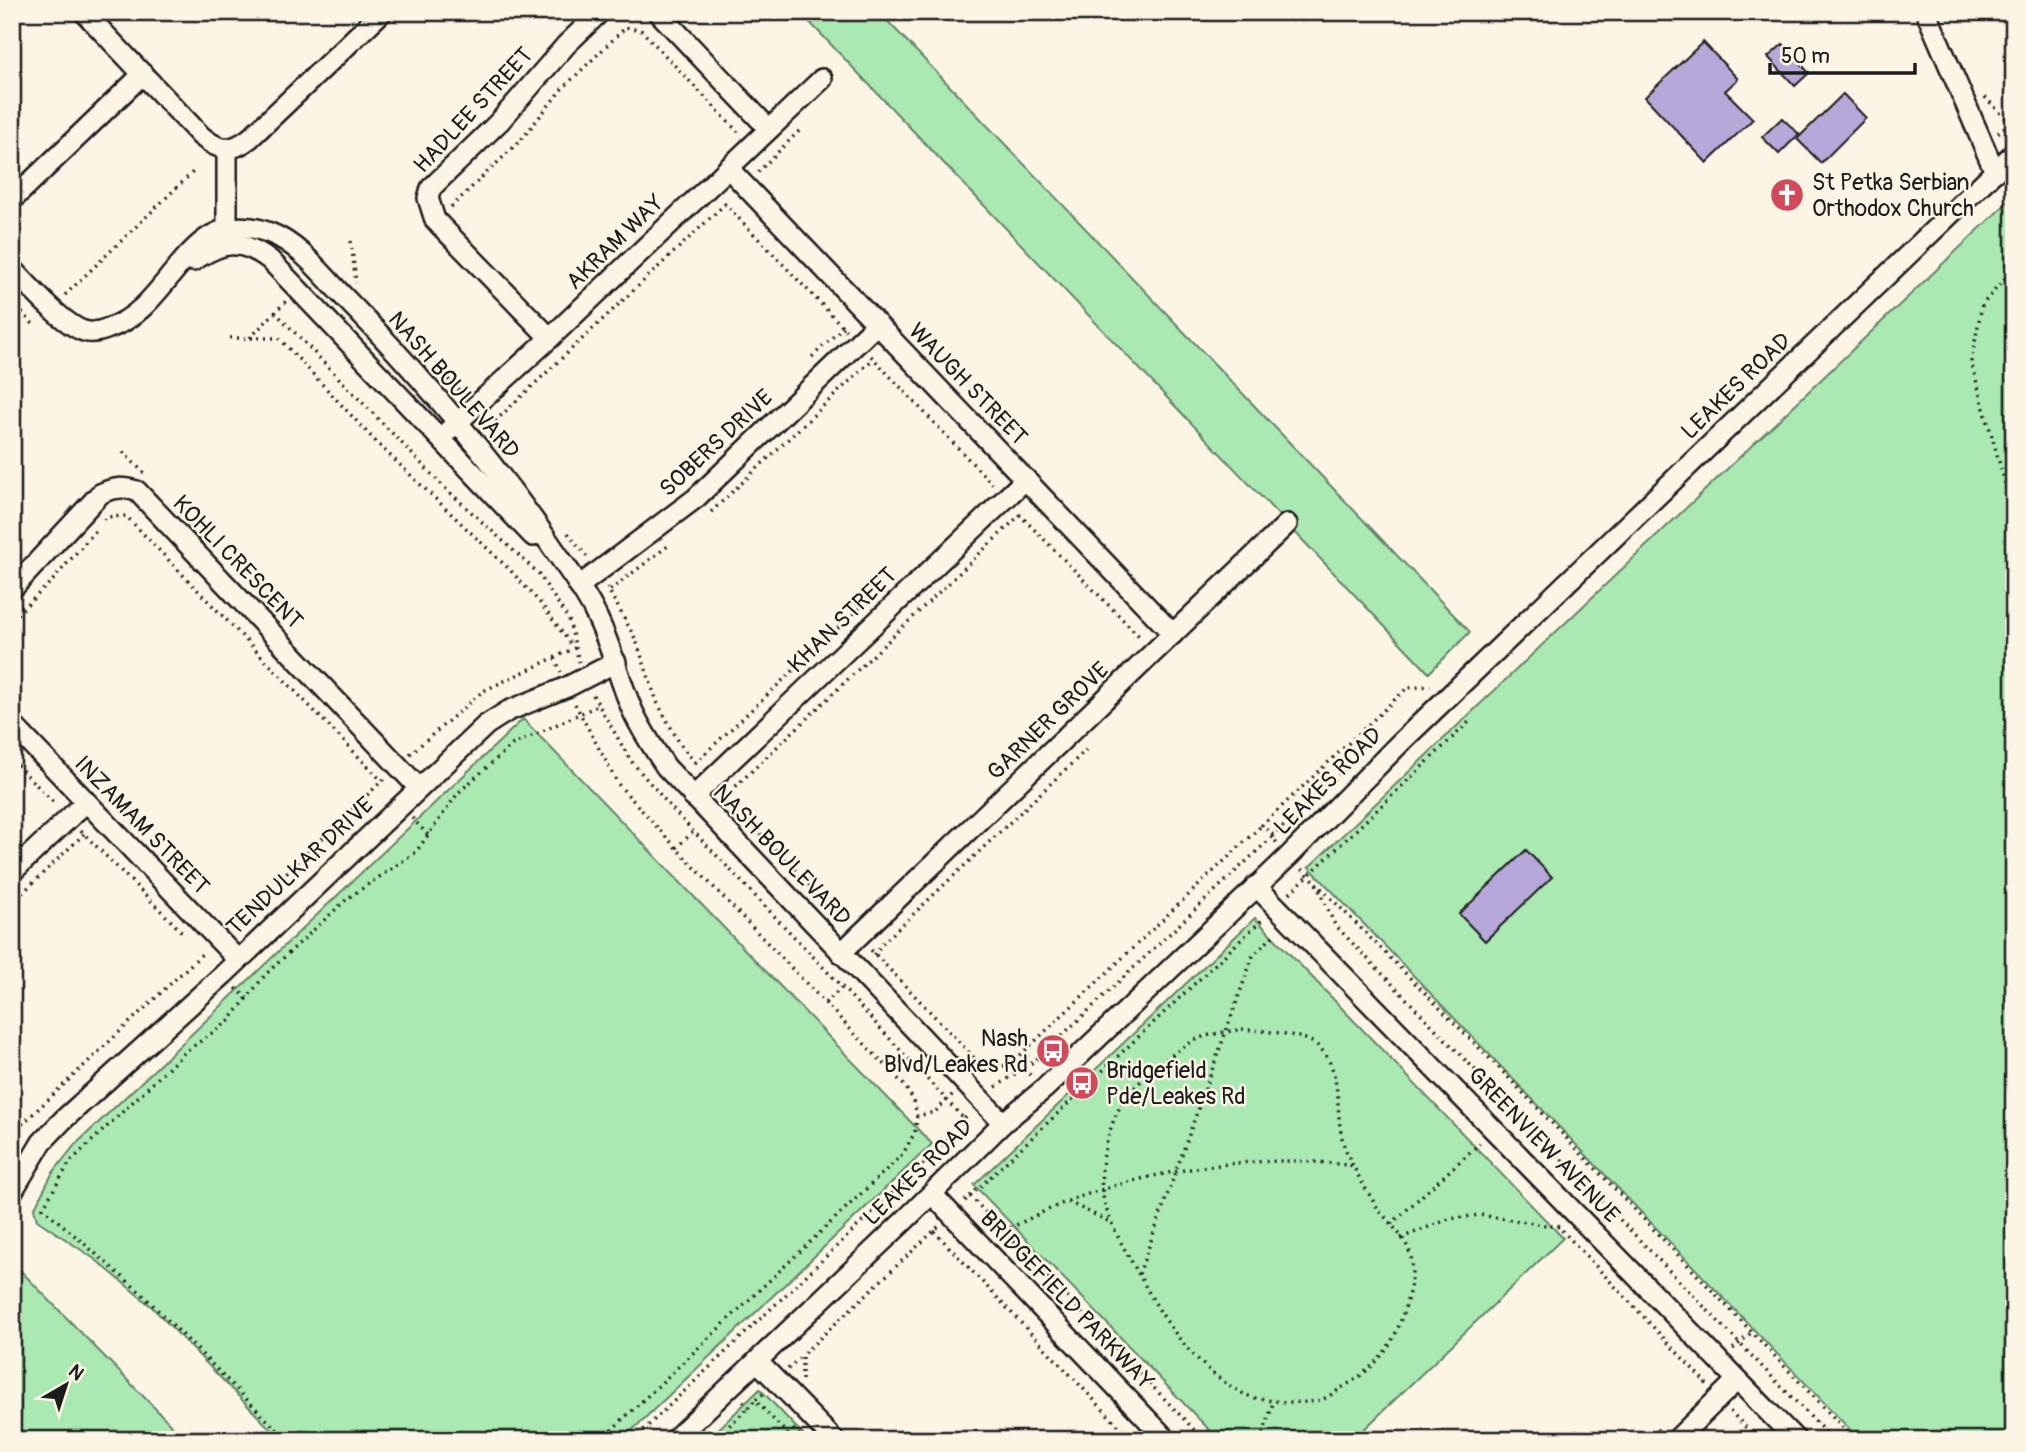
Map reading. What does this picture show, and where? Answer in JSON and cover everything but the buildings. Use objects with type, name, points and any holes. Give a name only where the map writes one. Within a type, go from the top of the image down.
[{"type":"street","points":[[84,12],[201,136],[219,149],[227,150],[250,138],[382,12]]},
{"type":"street","name":"HADLEE STREET","points":[[550,338],[435,219],[428,198],[431,187],[500,121],[566,45],[600,12]]},
{"type":"street","points":[[658,12],[769,130]]},
{"type":"street","points":[[1926,12],[1995,172]]},
{"type":"street","points":[[12,200],[143,74]]},
{"type":"street","name":"AKRAM WAY","points":[[440,439],[822,79]]},
{"type":"street","points":[[12,268],[54,309],[83,331],[96,332],[126,320],[170,277],[202,240],[214,233],[227,236],[227,150]]},
{"type":"street","name":"LEAKES ROAD","points":[[674,1440],[1003,1123],[1044,1089],[1289,856],[1400,743],[2014,153]]},
{"type":"street","name":"WAUGH STREET","points":[[728,168],[1173,634]]},
{"type":"street","name":"NASH BOULEVARD","points":[[579,586],[287,277],[255,249],[227,236],[242,227],[272,234],[306,258],[387,341],[522,503],[579,586],[595,612],[632,708],[666,767],[1003,1123]]},
{"type":"street","name":"SOBERS DRIVE","points":[[579,586],[696,498],[877,324]]},
{"type":"street","name":"KHAN STREET","points":[[693,797],[1026,480]]},
{"type":"street","name":"KOHLI CRESCENT","points":[[12,589],[100,494],[111,488],[124,487],[137,492],[419,788]]},
{"type":"street","name":"GARNER GROVE","points":[[841,953],[1287,524]]},
{"type":"street","name":"TENDULKAR DRIVE","points":[[12,1192],[42,1142],[223,975],[486,725],[508,711],[567,687],[616,662]]},
{"type":"street","name":"INZAMAM STREET","points":[[12,724],[86,802],[210,946],[237,959]]},
{"type":"street","points":[[12,872],[86,802]]},
{"type":"street","name":"GREENVIEW AVENUE","points":[[1256,886],[1796,1440]]},
{"type":"street","name":"BRIDGEFIELD PARKWAY","points":[[932,1194],[1167,1440]]},
{"type":"street","points":[[757,1361],[834,1440]]},
{"type":"street","points":[[1676,1440],[1737,1380]]},
{"type":"path","points":[[448,210],[520,141],[562,89],[626,27],[642,31],[738,132]]},
{"type":"path","points":[[2009,122],[2014,127]]},
{"type":"path","points":[[745,186],[801,129]]},
{"type":"path","points":[[64,296],[196,169]]},
{"type":"path","points":[[490,426],[725,204],[992,484]]},
{"type":"path","points":[[351,241],[356,286]]},
{"type":"path","points":[[2014,268],[1982,304],[1971,362],[2014,514]]},
{"type":"path","points":[[12,302],[33,324]]},
{"type":"path","points":[[250,338],[275,312],[445,488],[538,573],[569,620],[575,648]]},
{"type":"path","points":[[803,366],[843,327]]},
{"type":"path","points":[[230,338],[279,338],[377,443],[511,571],[575,648]]},
{"type":"path","points":[[443,374],[475,407],[509,454]]},
{"type":"path","points":[[676,848],[728,799],[733,788],[1020,514],[1143,640]]},
{"type":"path","points":[[12,619],[52,580],[106,517],[126,516],[382,781]]},
{"type":"path","points":[[562,525],[614,596],[636,640],[657,702],[680,744],[710,780],[983,1067]]},
{"type":"path","points":[[17,1129],[435,730],[483,691],[575,648]]},
{"type":"path","points":[[555,658],[580,714],[618,784],[904,1085],[914,1101],[917,1116],[915,1132],[903,1154],[601,1440]]},
{"type":"path","points":[[1010,1066],[1407,688],[1433,686]]},
{"type":"path","points":[[287,1440],[141,1293],[43,1208],[69,1162],[185,1052],[229,1021],[265,975],[348,898],[416,852],[458,793],[512,745],[598,705],[631,761],[693,831],[964,1119]]},
{"type":"path","points":[[802,1380],[802,1355],[1063,1110],[1469,721]]},
{"type":"path","points":[[825,1003],[843,988],[882,944],[1086,750]]},
{"type":"path","points":[[12,760],[183,933]]},
{"type":"path","points":[[1262,825],[1273,836]]},
{"type":"path","points":[[12,903],[84,834]]},
{"type":"path","points":[[634,1440],[938,1150],[992,1089],[1024,1069],[1272,837],[1855,1440]]},
{"type":"path","points":[[1315,881],[1335,925],[1833,1440]]},
{"type":"path","points":[[1139,1274],[1253,956],[1274,935],[1261,921]]},
{"type":"path","points":[[210,946],[223,975],[247,998]]},
{"type":"path","points":[[1242,1029],[1285,1033],[1318,1045],[1335,1072],[1339,1121],[1345,1147],[1376,1205],[1401,1238],[1411,1257],[1410,1295],[1399,1326],[1384,1354],[1356,1380],[1320,1400],[1274,1400],[1249,1396],[1214,1375],[1175,1334],[1112,1223],[1102,1190],[1105,1145],[1120,1105],[1146,1076],[1165,1060],[1200,1039],[1226,1032],[1242,1029]]},
{"type":"path","points":[[965,1083],[983,1067],[1010,1066],[1024,1069],[1063,1110]]},
{"type":"path","points":[[917,1116],[935,1112]]},
{"type":"path","points":[[1391,1224],[1480,1143],[1488,1152]]},
{"type":"path","points":[[1004,1231],[1068,1202],[1157,1174],[1267,1161],[1322,1161],[1355,1167]]},
{"type":"path","points":[[970,1196],[1203,1440]]},
{"type":"path","points":[[1068,1202],[1112,1223]]},
{"type":"path","points":[[1401,1238],[1448,1219],[1480,1215],[1559,1227]]},
{"type":"path","points":[[1550,1218],[1706,1383],[1696,1393]]},
{"type":"path","points":[[934,1231],[1132,1440]]},
{"type":"path","points":[[1261,1440],[1274,1400]]},
{"type":"path","points":[[714,1440],[748,1407]]},
{"type":"path","points":[[1647,1440],[1667,1421]]},
{"type":"green space","points":[[800,12],[879,12],[1470,632],[1429,673]]},
{"type":"green space","points":[[2014,196],[2014,1440],[1860,1440],[1309,867]]},
{"type":"green space","points":[[523,719],[932,1144],[622,1440],[281,1440],[152,1307],[96,1260],[37,1220],[34,1209],[52,1174],[74,1146]]},
{"type":"green space","points":[[1255,918],[1563,1238],[1353,1440],[1219,1440],[974,1185]]},
{"type":"green space","points":[[12,1262],[186,1440],[12,1440]]},
{"type":"green space","points":[[760,1389],[808,1440],[707,1440],[757,1392]]},
{"type":"place","name":"St Petka Serbian Orthodox Church","points":[[1787,195]]},
{"type":"place","name":"Nash Blvd/Leakes Rd","points":[[1053,1051]]},
{"type":"place","name":"Bridgefield Pde/Leakes Rd","points":[[1082,1083]]}]
